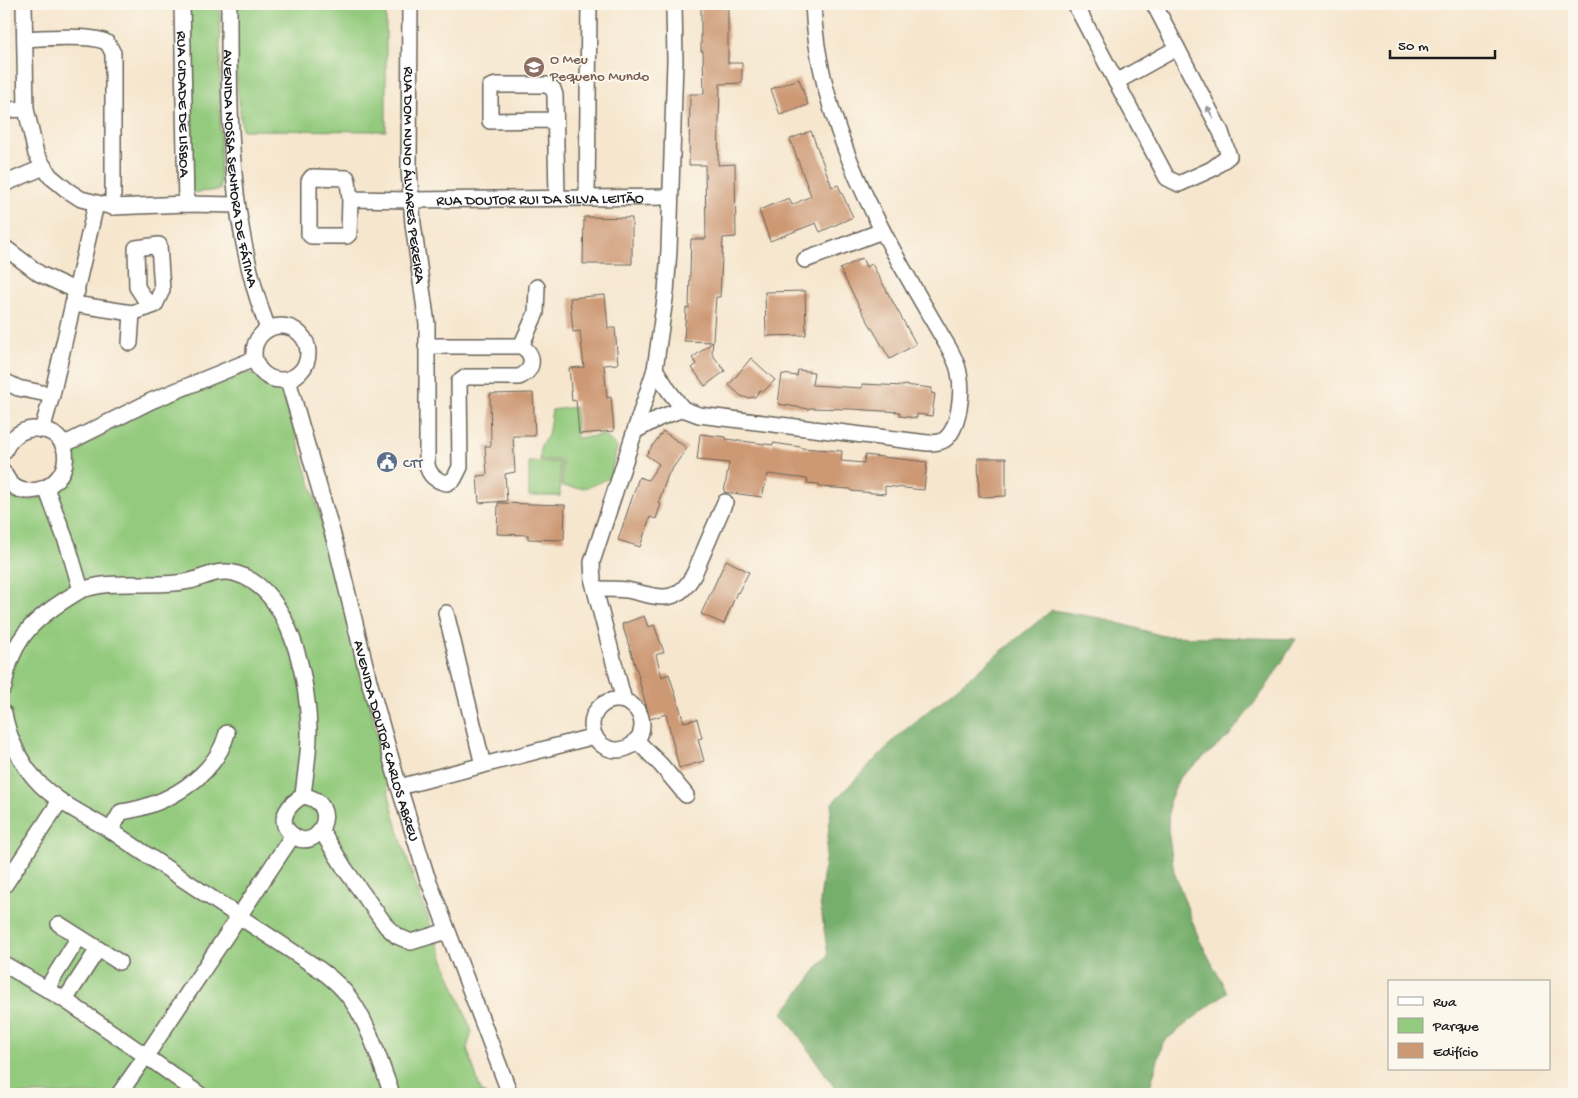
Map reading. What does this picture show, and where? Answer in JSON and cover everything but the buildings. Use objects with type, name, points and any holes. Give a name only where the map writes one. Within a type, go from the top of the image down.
[{"type":"street","points":[[24,4],[26,109],[36,154],[50,176],[81,199],[113,207],[186,204],[236,205]]},
{"type":"street","name":"RUA CIDADE DE LISBOA","points":[[182,4],[186,204]]},
{"type":"street","name":"AVENIDA NOSSA SENHORA DE FÁTIMA","points":[[229,4],[230,113],[236,205],[257,302],[268,329]]},
{"type":"street","name":"RUA DOM NUNO ÁLVARES PEREIRA","points":[[410,4],[409,169],[413,224],[427,324],[427,465],[431,475],[442,482],[451,481],[460,467],[458,384],[466,378],[516,378],[526,374],[530,368],[532,358],[529,352],[521,346]]},
{"type":"street","points":[[587,198],[589,4]]},
{"type":"street","points":[[624,701],[592,575],[593,556],[655,369],[667,275],[674,4]]},
{"type":"street","points":[[655,369],[683,409],[699,415],[928,443],[939,443],[946,438],[954,423],[960,405],[959,370],[950,350],[882,232],[849,156],[826,94],[815,40],[813,4]]},
{"type":"street","points":[[1075,4],[1167,178],[1179,184],[1212,169],[1229,156],[1221,132],[1154,4]]},
{"type":"street","points":[[25,39],[86,38],[102,41],[111,47],[113,53],[113,207]]},
{"type":"street","points":[[1116,82],[1177,48]]},
{"type":"street","points":[[555,120],[490,121],[490,87],[496,85],[550,86],[553,89],[555,95],[557,198]]},
{"type":"street","points":[[4,110],[26,109]]},
{"type":"street","points":[[4,184],[44,167]]},
{"type":"street","points":[[310,178],[347,178],[350,199],[349,234],[347,236],[311,236],[309,234],[310,178]]},
{"type":"street","name":"RUA DOUTOR RUI DA SILVA LEITÃO","points":[[350,199],[412,200],[670,196]]},
{"type":"street","points":[[42,430],[52,395],[96,204]]},
{"type":"street","points":[[805,260],[882,232]]},
{"type":"street","points":[[4,247],[75,298],[132,313],[147,308]]},
{"type":"street","points":[[426,346],[521,346],[536,313],[537,287]]},
{"type":"street","points":[[130,343],[132,313]]},
{"type":"street","points":[[281,326],[291,328],[303,337],[308,347],[308,358],[305,367],[288,380],[277,380],[267,377],[259,370],[254,359],[254,349],[258,339],[268,329],[281,326]]},
{"type":"street","points":[[63,445],[150,401],[254,359]]},
{"type":"street","name":"AVENIDA DOUTOR CARLOS ABREU","points":[[288,380],[337,549],[369,681],[426,874],[510,1094]]},
{"type":"street","points":[[4,381],[18,388],[52,395]]},
{"type":"street","points":[[635,430],[658,418],[683,409]]},
{"type":"street","points":[[4,452],[7,444],[18,434],[30,429],[51,432],[59,438],[67,456],[64,469],[57,481],[46,488],[25,492],[5,480]]},
{"type":"street","points":[[46,488],[68,546],[81,590]]},
{"type":"street","points":[[595,589],[626,590],[666,598],[677,594],[690,583],[725,502]]},
{"type":"street","points":[[4,687],[6,672],[12,656],[30,626],[52,607],[81,590],[103,585],[172,584],[221,572],[234,573],[256,584],[266,592],[282,616],[295,646],[305,686],[309,731],[303,796]]},
{"type":"street","points":[[446,613],[483,765]]},
{"type":"street","points":[[624,701],[631,704],[640,717],[642,725],[640,734],[630,746],[614,750],[600,743],[592,728],[592,720],[600,706],[607,702],[624,701]]},
{"type":"street","points":[[4,714],[9,733],[23,764],[44,788],[60,801],[110,831],[320,969],[342,988],[353,1002],[364,1024],[392,1094]]},
{"type":"street","points":[[110,831],[121,812],[159,803],[177,794],[194,781],[220,751],[227,733]]},
{"type":"street","points":[[399,787],[595,736]]},
{"type":"street","points":[[636,740],[661,765],[686,795]]},
{"type":"street","points":[[303,796],[310,797],[322,808],[325,815],[325,824],[321,830],[314,837],[299,839],[285,825],[284,817],[287,809],[294,801],[303,796]]},
{"type":"street","points":[[4,886],[60,801]]},
{"type":"street","points":[[321,830],[380,918],[397,936],[411,942],[447,931]]},
{"type":"street","points":[[120,1094],[293,835]]},
{"type":"street","points":[[59,924],[119,962]]},
{"type":"street","points":[[47,988],[79,937]]},
{"type":"street","points":[[65,1000],[98,949]]},
{"type":"street","points":[[4,964],[65,1000],[199,1094]]},
{"type":"green space","points":[[187,4],[220,4],[220,190],[190,193]]},
{"type":"green space","points":[[229,4],[386,4],[386,131],[242,130]]},
{"type":"green space","points":[[244,371],[275,382],[284,394],[350,623],[399,833],[424,908],[472,1032],[467,1048],[481,1091],[486,1094],[4,1094],[4,493],[18,500],[28,500],[49,495],[65,482],[70,473],[72,464],[71,453],[149,408]]},
{"type":"green space","points":[[575,407],[577,438],[605,435],[617,447],[610,477],[592,486],[582,488],[562,486],[562,460],[540,460],[541,445],[548,436],[552,410]]},
{"type":"green space","points":[[529,462],[560,462],[560,496],[529,496]]},
{"type":"green space","points":[[1052,610],[1101,618],[1163,636],[1296,639],[1265,689],[1229,736],[1179,778],[1169,802],[1168,830],[1174,872],[1199,939],[1227,992],[1163,1042],[1148,1094],[839,1094],[783,1013],[828,955],[820,902],[832,803],[900,734]]},
{"type":"place","name":"O Meu Pequeno Mundo","points":[[534,67]]},
{"type":"place","name":"CTT","points":[[387,462]]}]
